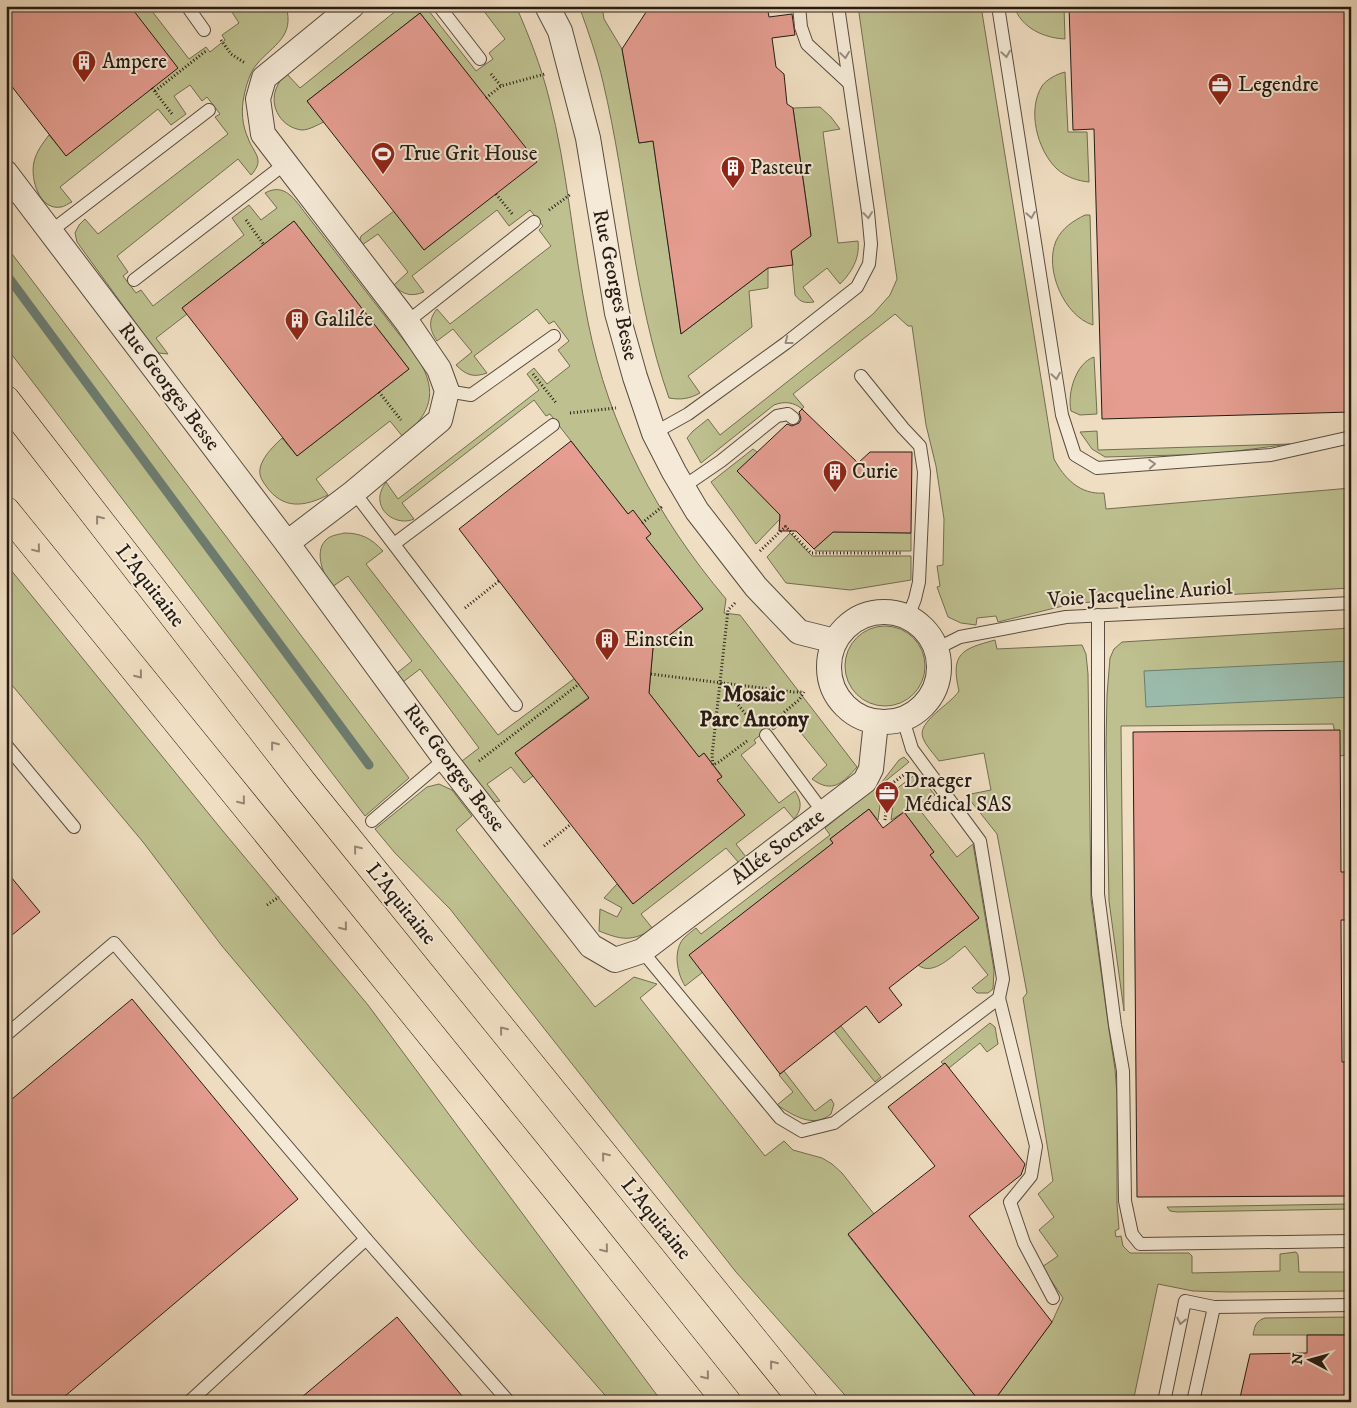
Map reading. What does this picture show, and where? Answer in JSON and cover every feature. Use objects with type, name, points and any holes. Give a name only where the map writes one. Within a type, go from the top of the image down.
[{"type":"highway","name":"L'Aquitaine","points":[[6,400],[303,783],[804,1402]]},
{"type":"highway","points":[[6,511],[568,1203],[727,1402]]},
{"type":"street","points":[[287,543],[354,492],[440,420],[447,391],[439,369],[407,322],[263,134],[258,99],[264,78],[352,6]]},
{"type":"street","name":"Rue Georges Besse","points":[[547,6],[560,31],[588,138],[617,313],[634,377],[654,433],[697,511],[756,587],[800,632],[836,641]]},
{"type":"street","name":"Rue Georges Besse","points":[[6,174],[287,543],[452,768],[591,946],[615,960],[642,951]]},
{"type":"street","points":[[875,612],[892,612],[908,617],[920,625],[930,636],[936,649],[939,666],[937,683],[930,698],[918,711],[903,719],[890,722],[876,722],[862,718],[849,710],[839,699],[832,685],[829,670],[830,656],[836,641],[846,628],[859,618],[875,612]]},
{"type":"street","name":"Allée Socrate","points":[[642,951],[865,781],[871,769],[876,722]]},
{"type":"lane","points":[[186,6],[204,30]]},
{"type":"lane","points":[[439,6],[480,59]]},
{"type":"lane","points":[[799,6],[801,27],[807,44],[849,83]]},
{"type":"lane","points":[[654,433],[688,414],[786,343],[857,287],[869,264],[871,244],[868,212],[838,6]]},
{"type":"lane","points":[[998,6],[1062,415],[1076,455],[1097,468],[1271,455],[1351,437]]},
{"type":"lane","points":[[51,231],[209,110]]},
{"type":"lane","points":[[134,280],[286,163]]},
{"type":"lane","points":[[407,322],[529,226]]},
{"type":"lane","points":[[447,391],[471,395],[554,336]]},
{"type":"lane","points":[[860,376],[920,446],[924,472],[919,582],[915,600],[908,617]]},
{"type":"lane","points":[[683,487],[721,461],[777,416],[788,414],[793,418]]},
{"type":"lane","points":[[394,544],[553,425]]},
{"type":"lane","points":[[354,492],[516,704]]},
{"type":"lane","name":"Voie Jacqueline Auriol","points":[[936,649],[960,636],[1047,620],[1098,615],[1351,603]]},
{"type":"lane","points":[[1098,615],[1098,894],[1123,1071],[1125,1201],[1132,1234],[1140,1244],[1351,1241]]},
{"type":"lane","points":[[903,719],[912,749],[980,841],[1003,979],[999,998],[1036,1146],[1031,1176],[1010,1202],[1024,1243],[1053,1298]]},
{"type":"lane","points":[[766,735],[823,812]]},
{"type":"lane","points":[[6,745],[74,827]]},
{"type":"lane","points":[[372,821],[452,768]]},
{"type":"lane","points":[[6,1035],[114,943],[366,1239],[509,1402]]},
{"type":"lane","points":[[642,951],[780,1118],[802,1131],[834,1123],[999,998]]},
{"type":"lane","points":[[189,1402],[366,1239]]},
{"type":"lane","points":[[1164,1402],[1186,1302],[1214,1307],[1351,1305]]},
{"type":"lane","points":[[1193,1402],[1214,1307]]},
{"type":"path","points":[[184,131],[153,90],[220,40],[231,54],[264,78]]},
{"type":"path","points":[[486,98],[501,86],[546,74]]},
{"type":"path","points":[[496,194],[529,226],[571,194]]},
{"type":"path","points":[[233,204],[264,244]]},
{"type":"path","points":[[522,359],[560,408]]},
{"type":"path","points":[[379,392],[417,440]]},
{"type":"path","points":[[565,415],[616,408]]},
{"type":"path","points":[[642,523],[663,506]]},
{"type":"path","points":[[760,552],[786,526],[811,553],[920,554]]},
{"type":"path","points":[[451,619],[499,580]]},
{"type":"path","points":[[713,764],[712,755],[728,610],[735,603]]},
{"type":"path","points":[[651,674],[804,692],[799,700],[782,714]]},
{"type":"path","points":[[721,682],[759,731],[766,735]]},
{"type":"path","points":[[452,768],[579,684]]},
{"type":"path","points":[[885,820],[889,787],[921,760]]},
{"type":"path","points":[[525,860],[571,824]]},
{"type":"path","points":[[267,905],[279,897]]},
{"type":"green space","points":[[130,6],[148,6],[189,59],[206,47],[210,52],[225,40],[222,35],[239,23],[228,6],[286,6],[288,17],[285,33],[281,40],[255,67],[244,96],[243,123],[257,156],[258,165],[251,175],[238,159],[117,256],[128,272],[123,276],[136,293],[141,290],[153,306],[244,235],[232,218],[249,205],[261,220],[277,208],[265,193],[272,190],[284,191],[298,203],[419,360],[425,372],[430,393],[429,402],[413,428],[403,437],[390,421],[316,479],[328,495],[311,502],[302,504],[287,503],[279,499],[266,486],[260,476],[260,468],[270,450],[282,438],[297,456],[409,369],[294,221],[182,308],[187,314],[156,338],[168,354],[156,351],[77,242],[75,233],[85,219],[98,234],[228,134],[215,117],[220,114],[207,97],[202,101],[190,85],[174,96],[186,114],[171,125],[158,109],[60,187],[72,202],[62,207],[53,207],[42,199],[35,184],[33,169],[35,158],[49,135],[66,155]]},
{"type":"green space","points":[[402,6],[425,6],[476,71],[493,59],[489,53],[505,39],[480,6],[516,6],[542,74],[556,126],[588,322],[597,361],[623,434],[639,469],[678,536],[726,599],[724,613],[740,615],[857,767],[837,785],[826,786],[819,783],[812,779],[827,765],[789,718],[773,730],[771,727],[754,740],[756,743],[741,755],[779,803],[795,791],[800,805],[797,816],[794,819],[784,807],[736,844],[746,857],[739,863],[726,848],[641,914],[653,929],[632,938],[620,938],[599,931],[600,909],[617,917],[622,908],[604,898],[617,884],[633,904],[717,780],[722,776],[704,753],[699,757],[649,693],[653,648],[703,609],[646,538],[651,534],[633,511],[628,514],[550,414],[546,416],[534,400],[402,503],[414,519],[409,521],[398,520],[388,515],[382,507],[380,496],[386,482],[398,499],[539,390],[527,374],[534,368],[547,384],[570,366],[558,350],[569,341],[554,321],[549,324],[537,309],[474,356],[487,373],[482,375],[470,375],[456,365],[472,352],[453,329],[437,341],[431,329],[432,317],[437,309],[450,324],[551,246],[539,230],[543,226],[530,210],[509,226],[497,210],[412,276],[424,292],[419,294],[408,294],[394,285],[408,272],[378,234],[362,245],[361,236],[394,211],[424,250],[536,162],[420,13],[307,101],[324,122],[302,130],[289,125],[279,116],[274,103],[274,96],[279,83],[286,73],[300,88]]},
{"type":"green space","points":[[579,6],[602,6],[604,19],[622,49],[639,143],[653,141],[681,334],[768,268],[768,288],[749,291],[752,327],[688,376],[700,393],[689,398],[669,398],[657,359],[639,281],[612,122],[595,53]]},
{"type":"green space","points":[[858,6],[981,6],[1054,459],[1068,479],[1087,491],[1104,493],[1106,509],[1351,488],[1351,588],[1075,603],[998,622],[996,616],[977,618],[976,625],[961,623],[948,617],[937,587],[940,586],[937,566],[943,565],[944,519],[936,466],[926,425],[912,326],[908,326],[895,314],[793,394],[804,407],[802,409],[789,403],[774,405],[701,463],[687,438],[693,431],[708,419],[720,435],[873,314],[890,295],[897,279]]},
{"type":"green space","points":[[1014,6],[1064,6],[1065,39],[1049,37],[1034,30],[1017,14]]},
{"type":"green space","points":[[1065,72],[1068,132],[1087,132],[1089,182],[1072,178],[1057,169],[1044,151],[1036,129],[1035,106],[1042,86],[1052,77]]},
{"type":"green space","points":[[820,107],[840,129],[823,132],[838,243],[858,241],[858,253],[848,275],[840,284],[827,268],[803,287],[814,302],[806,302],[799,300],[795,295],[791,251],[811,235],[793,108]]},
{"type":"green space","points":[[1085,215],[1090,215],[1093,325],[1073,312],[1065,302],[1055,278],[1053,265],[1053,252],[1058,236],[1068,225]]},
{"type":"green space","points":[[6,246],[409,778],[365,816],[6,347]]},
{"type":"green space","points":[[1094,357],[1097,414],[1080,415],[1071,411],[1070,396],[1074,379],[1082,365]]},
{"type":"green space","points":[[1097,431],[1098,450],[1290,444],[1214,454],[1105,457],[1092,449],[1080,432]]},
{"type":"green space","points":[[753,449],[757,452],[738,471],[780,515],[780,519],[756,544],[711,482]]},
{"type":"green space","points":[[833,532],[911,533],[911,551],[816,551],[814,549]]},
{"type":"green space","points":[[344,533],[365,537],[383,551],[366,564],[498,735],[575,678],[589,697],[515,753],[533,776],[524,783],[511,767],[487,784],[500,801],[495,802],[492,800],[462,761],[479,748],[420,669],[403,682],[397,673],[412,661],[348,576],[332,587],[329,583],[321,565],[320,552],[325,541]]},
{"type":"green space","points":[[790,533],[812,556],[911,556],[911,580],[850,590],[786,583],[767,557]]},
{"type":"green space","points":[[6,564],[222,830],[368,1005],[662,1402],[611,1402],[472,1243],[222,946],[143,842],[6,678]]},
{"type":"green space","points":[[877,626],[893,626],[914,637],[925,658],[925,674],[914,695],[893,706],[877,706],[863,700],[851,688],[845,674],[845,658],[851,644],[863,632]]},
{"type":"green space","points":[[1351,628],[1351,754],[1340,756],[1333,724],[1121,726],[1124,1011],[1109,901],[1106,745],[1110,658],[1114,649],[1122,642]]},
{"type":"green space","points":[[995,640],[997,649],[1082,645],[1086,654],[1088,674],[1091,899],[1117,1095],[1117,1204],[1119,1229],[1115,1231],[1116,1237],[1121,1236],[1123,1246],[1130,1253],[1189,1253],[1192,1256],[1192,1273],[1280,1271],[1280,1254],[1296,1252],[1298,1255],[1299,1272],[1351,1272],[1351,1291],[1193,1291],[1158,1284],[1133,1402],[993,1402],[1052,1322],[1063,1298],[1042,1267],[1058,1256],[1039,1230],[1054,1217],[1038,1194],[1053,1181],[1023,998],[1027,993],[997,834],[966,795],[991,790],[984,753],[939,761],[926,744],[922,732],[935,713],[959,691],[956,668],[961,655],[974,646]]},
{"type":"green space","points":[[904,757],[909,762],[883,783],[878,820],[869,809],[830,839],[833,843],[690,955],[703,972],[685,986],[677,962],[678,950],[683,939],[696,928],[701,934],[830,835],[825,828],[882,782],[899,760]]},
{"type":"green space","points":[[917,773],[935,795],[919,809],[957,857],[973,844],[994,970],[993,989],[988,993],[977,993],[972,988],[988,975],[965,946],[936,967],[924,968],[918,965],[979,918],[930,855],[934,852],[904,812],[891,820],[895,790]]},
{"type":"green space","points":[[439,784],[452,790],[472,816],[456,830],[595,1007],[634,977],[657,984],[640,998],[765,1156],[784,1141],[793,1150],[822,1158],[842,1173],[874,1214],[848,1235],[980,1402],[851,1402],[736,1272],[450,909],[395,853],[375,829],[427,787]]},
{"type":"green space","points":[[990,1023],[995,1027],[998,1044],[987,1052],[980,1043],[949,1068],[945,1063],[941,1062]]},
{"type":"green space","points":[[841,1026],[881,1077],[875,1082],[834,1031]]},
{"type":"green space","points":[[784,1071],[815,1111],[831,1099],[834,1104],[831,1114],[817,1120],[803,1119],[777,1105],[793,1092],[779,1075]]},
{"type":"green space","points":[[1351,1204],[1351,1209],[1177,1212],[1170,1211],[1167,1207]]},
{"type":"green space","points":[[1351,1317],[1351,1335],[1253,1335],[1256,1324],[1265,1318]]},
{"type":"shaded area","points":[[1351,661],[1351,697],[1146,707],[1144,671]]},
{"type":"building","name":"Ampere","points":[[6,6],[130,6],[178,68],[66,156],[6,79]]},
{"type":"building","name":"Pasteur","points":[[650,6],[767,6],[769,17],[792,14],[795,35],[772,38],[776,67],[784,74],[787,104],[793,108],[811,236],[791,251],[793,265],[768,268],[681,334],[653,141],[639,143],[622,49]]},
{"type":"building","points":[[1069,6],[1350,6],[1351,412],[1102,419],[1094,129],[1073,130]]},
{"type":"building","points":[[420,13],[537,162],[424,250],[307,101]]},
{"type":"building","name":"Galilée","points":[[294,221],[409,369],[297,456],[182,308]]},
{"type":"building","name":"Curie","points":[[802,409],[858,463],[870,452],[912,452],[911,533],[833,532],[814,549],[796,531],[779,531],[780,515],[737,471],[787,424],[792,426],[799,423],[801,419],[799,412]]},
{"type":"building","name":"Einstein","points":[[571,441],[628,514],[633,510],[651,534],[646,538],[703,609],[653,648],[649,693],[699,757],[704,753],[722,777],[717,780],[745,815],[633,904],[515,753],[589,698],[459,529]]},
{"type":"building","points":[[1340,730],[1341,872],[1351,872],[1351,920],[1341,920],[1342,1062],[1351,1062],[1351,1196],[1137,1197],[1133,732]]},
{"type":"building","points":[[869,809],[883,828],[904,812],[934,852],[930,855],[979,918],[889,988],[902,1005],[879,1023],[866,1006],[780,1074],[689,955],[833,843],[830,839]]},
{"type":"building","points":[[6,871],[40,912],[6,940]]},
{"type":"building","points":[[132,999],[298,1199],[58,1402],[6,1402],[6,1104]]},
{"type":"building","points":[[945,1063],[1025,1164],[1021,1175],[969,1216],[1052,1322],[993,1402],[980,1402],[848,1234],[935,1166],[888,1107]]},
{"type":"building","points":[[397,1317],[467,1402],[296,1402]]},
{"type":"building","points":[[1307,1335],[1351,1335],[1351,1402],[1239,1402],[1250,1354],[1307,1353]]},
{"type":"waterway","points":[[6,274],[369,765]]},
{"type":"place","name":"Ampere","points":[[84,83]]},
{"type":"place","name":"Legendre","points":[[1220,106]]},
{"type":"place","name":"True Grit House","points":[[383,175]]},
{"type":"place","name":"Pasteur","points":[[733,189]]},
{"type":"place","name":"Galilée","points":[[297,341]]},
{"type":"place","name":"Curie","points":[[835,493]]},
{"type":"place","name":"Einstein","points":[[607,661]]},
{"type":"place","name":"Draeger Médical SAS","points":[[887,814]]},
{"type":"district","name":"Mosaic Parc Antony","points":[[754,706]]}]
